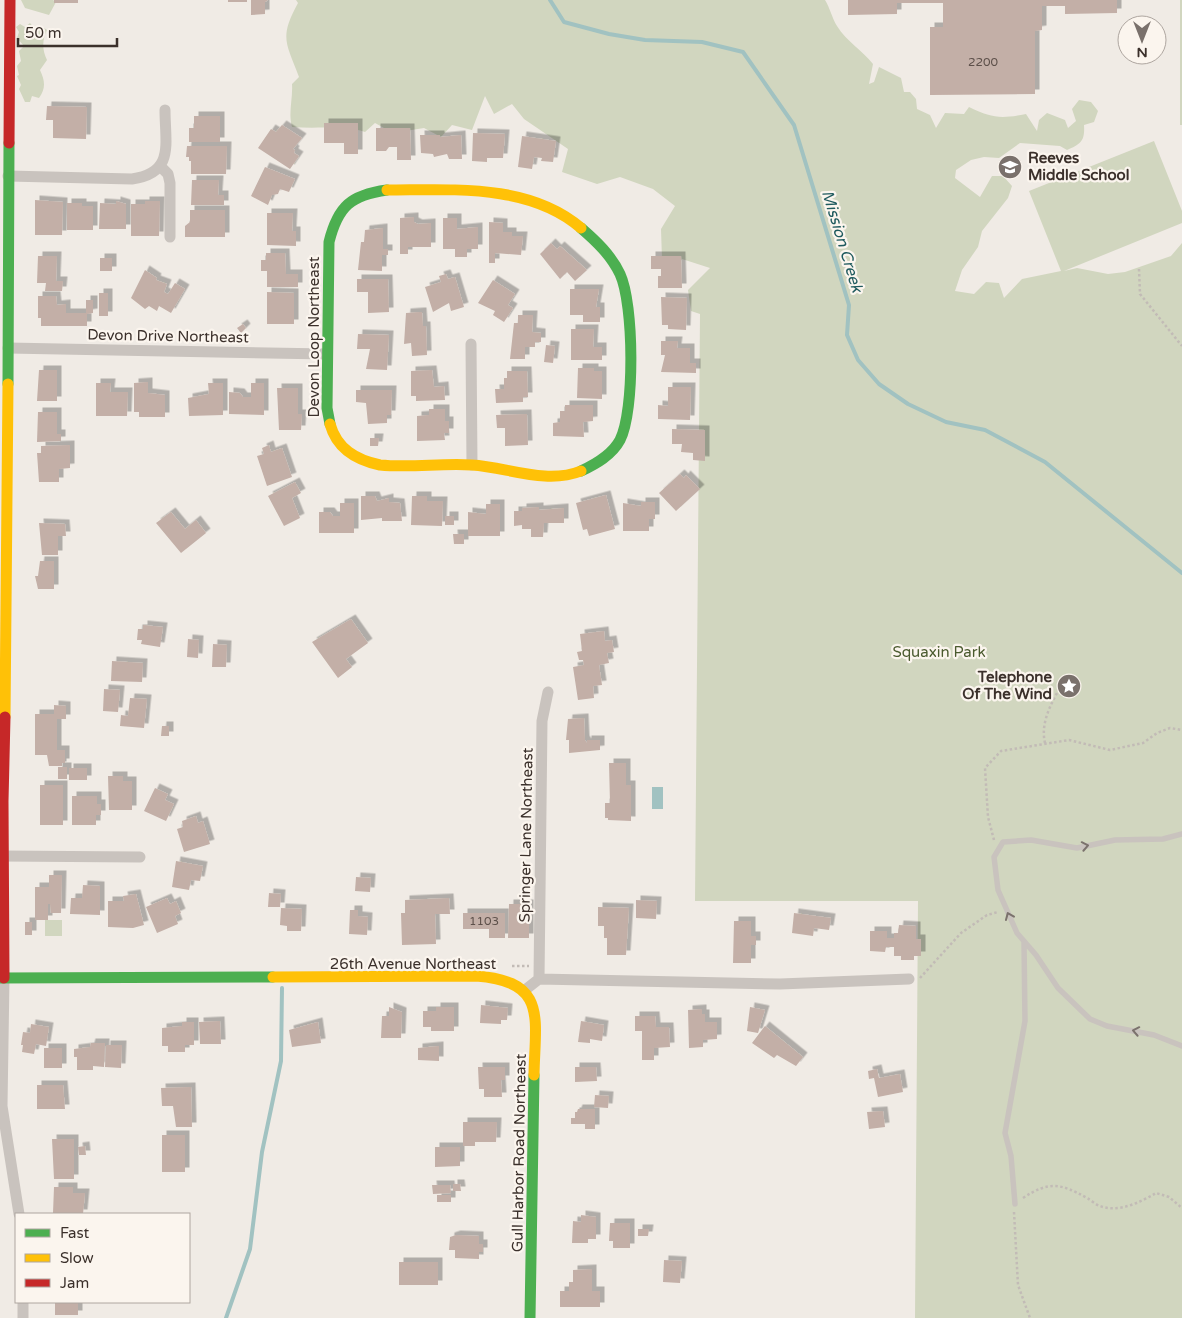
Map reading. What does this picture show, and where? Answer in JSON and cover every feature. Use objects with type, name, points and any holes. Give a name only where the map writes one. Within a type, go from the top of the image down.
[{"type":"street","points":[[10,0],[4,314],[8,348],[2,856],[2,1106],[19,1213]]},
{"type":"street","points":[[8,176],[132,179],[152,175],[160,166],[165,153],[165,110]]},
{"type":"street","points":[[160,166],[168,174],[170,183],[170,236]]},
{"type":"street","name":"Devon Loop Northeast","points":[[387,190],[492,192],[528,199],[570,219],[590,234],[606,251],[617,267],[624,284],[629,324],[628,396],[625,425],[620,442],[597,463],[573,474],[550,476],[472,465],[381,465],[354,457],[337,442],[329,421],[327,354],[329,242],[334,218],[340,210],[357,196],[387,190]]},
{"type":"street","points":[[471,344],[472,465]]},
{"type":"street","name":"Devon Drive Northeast","points":[[8,348],[327,354]]},
{"type":"street","name":"Springer Lane Northeast","points":[[538,979],[542,721],[548,692]]},
{"type":"street","points":[[2,856],[140,856]]},
{"type":"street","name":"26th Avenue Northeast","points":[[2,978],[476,976],[496,977],[513,981],[525,990]]},
{"type":"street","points":[[525,990],[538,979],[780,984],[909,979]]},
{"type":"street","name":"Gull Harbor Road Northeast","points":[[525,990],[532,1002],[536,1031],[530,1318]]},
{"type":"street","points":[[23,1303],[23,1318]]},
{"type":"lane","points":[[1182,834],[1162,839],[1115,840],[1077,848],[1031,840],[1003,842],[997,849],[994,857],[998,890],[1017,932],[1036,955],[1058,988],[1090,1019],[1107,1026],[1154,1035],[1182,1046]]},
{"type":"lane","points":[[1015,1204],[1011,1156],[1005,1133],[1025,1021],[1024,942]]},
{"type":"path","points":[[1139,269],[1140,294],[1182,346]]},
{"type":"path","points":[[1045,743],[1042,734],[1049,708],[1062,684]]},
{"type":"path","points":[[997,849],[988,817],[985,768],[1000,751],[1069,740],[1110,750],[1143,743],[1157,733],[1170,728],[1182,730]]},
{"type":"path","points":[[909,979],[916,981],[926,974],[942,951],[961,933],[987,915],[1007,909]]},
{"type":"path","points":[[1030,1318],[1018,1285],[1015,1204],[1035,1190],[1051,1184],[1065,1187],[1101,1206],[1131,1206],[1156,1193],[1169,1197],[1182,1208]]},
{"type":"green space","points":[[21,0],[53,0],[56,2],[49,15],[25,8]]},
{"type":"green space","name":"Squaxin Park","points":[[296,0],[825,0],[841,32],[873,64],[869,84],[874,82],[879,67],[901,78],[904,92],[910,92],[916,99],[917,109],[930,115],[936,128],[945,113],[964,114],[969,107],[996,117],[1026,114],[1037,131],[1039,120],[1047,113],[1065,120],[1068,128],[1076,121],[1072,109],[1079,100],[1091,102],[1098,111],[1094,122],[1084,125],[1083,138],[1079,144],[1072,148],[1067,150],[1060,146],[1020,143],[999,158],[984,157],[971,160],[956,170],[955,178],[980,197],[992,176],[1003,176],[1012,186],[1008,198],[982,231],[978,247],[962,270],[955,291],[974,294],[986,282],[999,283],[1004,298],[1022,279],[1061,271],[1029,191],[1154,141],[1182,211],[1182,223],[1064,271],[1077,268],[1108,274],[1125,272],[1171,256],[1182,243],[1182,1318],[915,1318],[918,901],[695,901],[700,314],[691,311],[688,290],[710,268],[682,259],[679,264],[662,259],[661,229],[675,206],[653,189],[620,177],[597,184],[562,172],[568,149],[524,119],[512,104],[494,114],[485,96],[472,130],[452,125],[441,137],[424,128],[393,133],[375,123],[365,132],[339,128],[292,127],[290,116],[292,84],[299,77],[286,40],[288,24],[298,3]]},
{"type":"green space","points":[[1180,0],[1182,0],[1182,125],[1180,125]]},
{"type":"green space","points":[[30,23],[34,28],[40,25],[47,30],[43,45],[47,60],[40,70],[44,84],[43,91],[39,98],[32,96],[30,102],[25,102],[19,89],[21,85],[17,76],[19,75],[17,66],[21,61],[19,51],[24,46],[17,38],[19,32],[16,27],[20,24],[25,27]]},
{"type":"green space","points":[[45,920],[62,920],[62,936],[45,936]]},
{"type":"water","points":[[652,787],[663,787],[663,809],[652,809]]},
{"type":"building","points":[[54,0],[78,0],[78,3],[54,3]]},
{"type":"building","points":[[228,0],[247,0],[247,2],[228,2]]},
{"type":"building","points":[[251,0],[268,0],[265,2],[265,14],[251,15]]},
{"type":"building","points":[[848,0],[1117,0],[1117,13],[1065,14],[1065,6],[1042,6],[1042,30],[1035,31],[1035,94],[930,95],[930,27],[943,27],[943,3],[897,3],[897,14],[848,15]]},
{"type":"building","points":[[47,106],[87,107],[86,139],[53,138],[53,120],[46,120]]},
{"type":"building","points":[[194,116],[220,116],[220,142],[189,142],[189,128],[194,128]]},
{"type":"building","points":[[324,123],[358,123],[358,154],[344,154],[344,143],[324,143]]},
{"type":"building","points":[[282,125],[302,138],[293,149],[295,150],[294,153],[299,156],[290,169],[258,148],[271,129],[276,132]]},
{"type":"building","points":[[376,128],[410,128],[411,160],[397,160],[397,147],[389,147],[386,151],[376,151]]},
{"type":"building","points":[[473,133],[505,134],[503,158],[487,158],[487,162],[472,161]]},
{"type":"building","points":[[420,135],[440,135],[440,137],[461,135],[462,159],[449,159],[447,154],[434,157],[433,154],[421,153]]},
{"type":"building","points":[[522,136],[556,141],[553,162],[541,161],[542,158],[534,157],[532,169],[518,167]]},
{"type":"building","points":[[187,146],[227,146],[226,174],[191,174],[191,161],[189,161],[189,157],[186,157]]},
{"type":"building","points":[[265,167],[295,179],[289,192],[280,189],[278,194],[272,195],[268,205],[251,196]]},
{"type":"building","points":[[192,180],[219,180],[218,195],[224,195],[224,205],[191,205]]},
{"type":"building","points":[[35,200],[63,202],[62,235],[35,235]]},
{"type":"building","points":[[116,201],[126,204],[126,229],[99,229],[100,203],[116,204]]},
{"type":"building","points":[[145,201],[160,201],[159,236],[131,236],[131,204],[145,204]]},
{"type":"building","points":[[67,203],[82,203],[82,206],[93,206],[93,230],[67,230]]},
{"type":"building","points":[[190,210],[225,210],[225,237],[185,237],[185,226],[190,222]]},
{"type":"building","points":[[267,213],[293,213],[292,231],[296,231],[296,246],[267,245]]},
{"type":"building","points":[[414,217],[414,222],[418,224],[431,223],[431,247],[408,247],[408,254],[400,254],[400,218]]},
{"type":"building","points":[[443,218],[457,218],[457,229],[478,227],[478,249],[467,249],[467,257],[455,257],[455,249],[443,249]]},
{"type":"building","points":[[489,222],[503,223],[503,232],[512,232],[512,236],[523,236],[521,255],[495,253],[495,263],[489,263]]},
{"type":"building","points":[[383,228],[383,249],[388,249],[388,255],[382,255],[382,271],[358,270],[361,242],[364,242],[365,230]]},
{"type":"building","points":[[551,243],[557,249],[560,246],[587,270],[575,281],[567,272],[560,279],[540,254]]},
{"type":"building","points":[[266,253],[285,253],[286,274],[298,274],[298,287],[267,287],[267,271],[261,271],[261,260],[266,260]]},
{"type":"building","points":[[38,256],[57,256],[56,281],[63,281],[62,291],[45,291],[46,283],[37,283]]},
{"type":"building","points":[[651,256],[681,256],[682,288],[658,288],[658,276],[661,276],[661,269],[651,269]]},
{"type":"building","points":[[100,258],[112,258],[112,271],[100,271]]},
{"type":"building","points":[[145,270],[157,278],[156,280],[167,284],[164,292],[168,294],[175,283],[185,289],[171,313],[159,306],[157,311],[149,306],[145,309],[131,298]]},
{"type":"building","points":[[446,274],[448,279],[455,277],[464,307],[451,311],[449,303],[433,312],[425,287],[441,282],[439,276]]},
{"type":"building","points":[[357,279],[388,279],[389,312],[368,313],[368,292],[357,292]]},
{"type":"building","points":[[493,280],[515,294],[508,305],[513,308],[504,322],[493,315],[495,311],[478,303]]},
{"type":"building","points":[[570,289],[599,289],[596,307],[600,307],[600,322],[583,322],[583,315],[570,315]]},
{"type":"building","points":[[267,292],[294,293],[294,324],[267,324]]},
{"type":"building","points":[[99,293],[108,293],[108,316],[99,316]]},
{"type":"building","points":[[38,296],[56,296],[57,305],[66,304],[66,313],[86,313],[86,300],[93,300],[93,313],[87,314],[87,326],[41,326],[41,318],[38,318]]},
{"type":"building","points":[[661,297],[687,298],[686,330],[668,329],[668,325],[662,325]]},
{"type":"building","points":[[422,312],[423,326],[426,326],[427,355],[412,356],[411,343],[404,344],[406,313]]},
{"type":"building","points":[[518,315],[533,315],[532,332],[541,333],[541,342],[535,342],[535,347],[525,347],[525,359],[510,359],[514,323],[518,323]]},
{"type":"building","points":[[243,324],[246,328],[241,333],[237,328]]},
{"type":"building","points":[[571,329],[594,329],[593,347],[602,347],[602,360],[571,360]]},
{"type":"building","points":[[358,334],[389,335],[387,370],[366,369],[370,349],[357,349]]},
{"type":"building","points":[[661,341],[678,341],[677,348],[690,348],[690,363],[696,363],[696,373],[661,372],[665,355],[661,355]]},
{"type":"building","points":[[546,345],[555,346],[553,363],[544,362]]},
{"type":"building","points":[[578,368],[594,368],[594,371],[602,371],[602,399],[577,398]]},
{"type":"building","points":[[39,370],[57,370],[57,401],[37,401]]},
{"type":"building","points":[[432,370],[434,387],[444,386],[445,400],[416,401],[416,396],[411,396],[411,371]]},
{"type":"building","points":[[507,371],[527,371],[528,397],[523,397],[523,402],[496,403],[495,389],[504,389],[504,378],[507,378]]},
{"type":"building","points":[[148,382],[148,393],[165,395],[165,417],[139,417],[139,412],[134,412],[134,383]]},
{"type":"building","points":[[96,383],[111,383],[110,392],[128,392],[127,416],[96,416]]},
{"type":"building","points":[[208,383],[223,383],[223,415],[189,416],[188,398],[209,394]]},
{"type":"building","points":[[251,383],[264,383],[264,415],[229,414],[229,392],[240,393],[243,397],[251,397]]},
{"type":"building","points":[[668,387],[691,387],[690,420],[658,419],[658,405],[668,406]]},
{"type":"building","points":[[277,388],[298,388],[298,414],[302,414],[301,430],[279,430]]},
{"type":"building","points":[[356,390],[392,390],[391,415],[387,415],[387,423],[368,424],[366,403],[356,402]]},
{"type":"building","points":[[565,405],[593,405],[593,421],[583,422],[584,437],[553,436],[553,423],[560,422],[560,411],[565,411]]},
{"type":"building","points":[[429,409],[445,409],[445,421],[449,421],[449,433],[444,433],[445,440],[417,441],[417,416],[429,415]]},
{"type":"building","points":[[38,412],[57,412],[57,434],[61,434],[61,441],[37,442]]},
{"type":"building","points":[[527,414],[528,445],[505,446],[505,428],[497,428],[496,415]]},
{"type":"building","points":[[672,429],[705,430],[705,461],[693,460],[693,453],[681,452],[682,444],[672,444]]},
{"type":"building","points":[[370,438],[379,438],[378,446],[370,446]]},
{"type":"building","points":[[70,445],[70,468],[59,469],[59,482],[39,482],[37,453],[41,453],[41,446]]},
{"type":"building","points":[[269,445],[271,452],[282,448],[292,477],[267,486],[257,456],[264,454],[262,448]]},
{"type":"building","points":[[680,474],[684,478],[686,475],[700,489],[676,511],[659,493]]},
{"type":"building","points":[[295,482],[301,493],[292,498],[300,518],[284,526],[268,496]]},
{"type":"building","points":[[606,495],[615,529],[589,536],[587,529],[583,530],[576,503]]},
{"type":"building","points":[[361,496],[375,496],[377,501],[389,498],[389,502],[400,503],[402,521],[382,521],[382,518],[361,520]]},
{"type":"building","points":[[412,496],[427,496],[427,501],[443,501],[442,526],[411,525]]},
{"type":"building","points":[[641,502],[655,502],[655,519],[649,519],[649,531],[623,531],[623,503],[641,506]]},
{"type":"building","points":[[340,503],[354,503],[354,533],[319,533],[319,512],[330,512],[333,516],[340,516]]},
{"type":"building","points":[[486,504],[500,504],[500,536],[468,536],[468,512],[486,514]]},
{"type":"building","points":[[539,507],[539,510],[564,508],[564,523],[544,523],[543,537],[531,537],[531,529],[522,529],[522,525],[514,526],[514,511],[522,511],[522,508]]},
{"type":"building","points":[[171,512],[185,529],[196,520],[206,533],[181,553],[156,523]]},
{"type":"building","points":[[445,516],[454,516],[454,525],[445,525]]},
{"type":"building","points":[[39,523],[65,524],[66,536],[58,536],[58,555],[42,555]]},
{"type":"building","points":[[453,534],[464,534],[464,544],[454,544]]},
{"type":"building","points":[[40,561],[54,561],[54,589],[38,589],[35,576],[38,576]]},
{"type":"building","points":[[351,619],[368,643],[346,659],[352,667],[338,678],[312,642]]},
{"type":"building","points":[[143,625],[163,627],[160,647],[141,644],[142,640],[137,640],[138,629],[143,629]]},
{"type":"building","points":[[604,631],[605,641],[612,640],[614,652],[607,653],[609,663],[599,665],[602,685],[593,686],[594,698],[578,700],[573,667],[584,665],[583,660],[579,660],[577,652],[582,651],[580,634]]},
{"type":"building","points":[[188,639],[199,640],[198,658],[187,657]]},
{"type":"building","points":[[213,644],[227,645],[226,667],[212,667]]},
{"type":"building","points":[[112,661],[143,663],[142,682],[111,681]]},
{"type":"building","points":[[104,689],[120,690],[118,712],[103,711]]},
{"type":"building","points":[[130,698],[147,699],[144,728],[120,726],[121,715],[128,716]]},
{"type":"building","points":[[54,705],[66,706],[66,719],[57,719],[57,750],[65,750],[65,763],[62,763],[62,766],[49,766],[47,755],[35,755],[35,714],[54,714]]},
{"type":"building","points":[[584,718],[585,740],[587,743],[587,740],[600,740],[600,750],[569,753],[569,740],[566,740],[568,719]]},
{"type":"building","points":[[162,726],[169,726],[169,736],[161,736]]},
{"type":"building","points":[[609,763],[626,763],[626,785],[631,785],[631,821],[608,820],[608,818],[605,818],[605,803],[610,803]]},
{"type":"building","points":[[58,767],[67,767],[67,779],[58,779]]},
{"type":"building","points":[[69,768],[87,768],[87,780],[69,780]]},
{"type":"building","points":[[108,776],[123,776],[123,781],[132,781],[132,810],[109,810]]},
{"type":"building","points":[[40,785],[63,785],[63,825],[40,825]]},
{"type":"building","points":[[155,788],[168,794],[165,800],[174,804],[166,821],[144,811]]},
{"type":"building","points":[[72,796],[97,796],[97,804],[101,804],[101,815],[96,815],[96,825],[72,825]]},
{"type":"building","points":[[196,816],[198,823],[203,821],[210,844],[184,852],[177,829],[183,827],[182,821]]},
{"type":"building","points":[[176,861],[203,866],[200,881],[191,880],[189,890],[172,887]]},
{"type":"building","points":[[49,875],[62,875],[61,913],[51,913],[50,904],[48,904],[48,920],[35,920],[35,887],[49,887]]},
{"type":"building","points":[[356,877],[371,878],[370,892],[355,891]]},
{"type":"building","points":[[83,885],[100,886],[100,915],[70,914],[71,898],[82,898]]},
{"type":"building","points":[[269,893],[281,894],[280,907],[268,907]]},
{"type":"building","points":[[136,894],[144,925],[133,928],[108,927],[108,901],[124,901],[123,896]]},
{"type":"building","points":[[167,898],[170,904],[176,901],[181,913],[175,916],[178,924],[157,933],[146,907]]},
{"type":"building","points":[[449,898],[450,914],[435,914],[436,944],[402,945],[401,913],[405,913],[405,900]]},
{"type":"building","points":[[636,900],[657,901],[656,919],[636,918]]},
{"type":"building","points":[[509,904],[529,904],[529,938],[508,938]]},
{"type":"building","points":[[598,907],[629,908],[626,955],[607,955],[607,938],[604,938],[604,926],[598,926]]},
{"type":"building","points":[[281,908],[302,909],[301,931],[287,931],[287,926],[280,925]]},
{"type":"building","points":[[350,910],[358,910],[358,916],[368,917],[367,935],[349,934]]},
{"type":"building","points":[[463,913],[505,913],[505,938],[489,938],[489,929],[463,929]]},
{"type":"building","points":[[794,913],[831,918],[829,930],[814,928],[813,936],[792,933]]},
{"type":"building","points":[[734,921],[751,921],[751,936],[756,936],[756,945],[751,945],[751,963],[733,963]]},
{"type":"building","points":[[25,922],[32,922],[32,935],[25,935]]},
{"type":"building","points":[[899,925],[916,926],[916,939],[921,939],[921,956],[914,956],[914,960],[901,960],[901,956],[894,956],[894,947],[886,947],[885,952],[870,951],[870,931],[887,931],[887,938],[894,938],[894,933],[898,933]]},
{"type":"building","points":[[481,1005],[508,1008],[507,1020],[501,1020],[501,1024],[480,1023]]},
{"type":"building","points":[[389,1007],[402,1012],[401,1038],[381,1038],[382,1016],[389,1016]]},
{"type":"building","points":[[436,1007],[454,1007],[454,1031],[431,1031],[431,1027],[423,1027],[423,1011],[436,1011]]},
{"type":"building","points":[[750,1007],[765,1010],[758,1033],[747,1031]]},
{"type":"building","points":[[702,1009],[702,1014],[705,1014],[705,1022],[717,1022],[717,1039],[703,1040],[703,1047],[689,1048],[688,1010]]},
{"type":"building","points":[[635,1016],[655,1016],[656,1027],[669,1027],[670,1047],[654,1048],[654,1060],[642,1060],[642,1031],[635,1031]]},
{"type":"building","points":[[220,1021],[221,1044],[200,1044],[199,1022]]},
{"type":"building","points":[[581,1021],[604,1025],[602,1041],[590,1039],[590,1043],[578,1042]]},
{"type":"building","points":[[182,1022],[194,1022],[194,1045],[185,1045],[185,1052],[168,1052],[168,1046],[162,1046],[162,1028],[182,1026]]},
{"type":"building","points":[[318,1022],[321,1043],[292,1047],[289,1030]]},
{"type":"building","points":[[31,1024],[49,1027],[46,1046],[36,1044],[34,1054],[22,1052],[23,1045],[21,1045],[23,1032],[30,1033]]},
{"type":"building","points":[[765,1026],[803,1057],[796,1066],[777,1055],[774,1058],[752,1043]]},
{"type":"building","points":[[91,1043],[105,1043],[104,1067],[93,1066],[93,1070],[77,1070],[77,1057],[74,1057],[74,1049],[90,1047]]},
{"type":"building","points":[[106,1045],[122,1045],[121,1068],[105,1067]]},
{"type":"building","points":[[439,1046],[439,1061],[418,1060],[418,1048]]},
{"type":"building","points":[[44,1048],[62,1048],[62,1068],[44,1068]]},
{"type":"building","points":[[478,1067],[505,1067],[505,1080],[501,1080],[502,1097],[484,1097],[484,1089],[479,1089]]},
{"type":"building","points":[[575,1067],[596,1067],[597,1081],[575,1082]]},
{"type":"building","points":[[877,1069],[879,1078],[900,1074],[903,1092],[878,1097],[874,1078],[869,1079],[868,1071]]},
{"type":"building","points":[[37,1085],[63,1085],[65,1109],[37,1109]]},
{"type":"building","points":[[191,1087],[192,1127],[176,1127],[173,1106],[162,1106],[161,1088]]},
{"type":"building","points":[[595,1095],[609,1096],[608,1108],[594,1107]]},
{"type":"building","points":[[578,1109],[595,1109],[595,1129],[585,1129],[585,1124],[571,1124],[571,1118],[575,1118],[575,1112]]},
{"type":"building","points":[[883,1111],[885,1127],[869,1129],[867,1112]]},
{"type":"building","points":[[463,1122],[497,1122],[496,1142],[475,1142],[475,1146],[463,1146]]},
{"type":"building","points":[[162,1135],[185,1135],[185,1172],[162,1172]]},
{"type":"building","points":[[52,1139],[74,1139],[74,1179],[54,1179]]},
{"type":"building","points":[[85,1146],[86,1155],[79,1155],[78,1147]]},
{"type":"building","points":[[435,1147],[460,1147],[460,1166],[435,1167]]},
{"type":"building","points":[[453,1184],[460,1184],[461,1191],[453,1191]]},
{"type":"building","points":[[432,1185],[450,1185],[451,1193],[433,1194]]},
{"type":"building","points":[[54,1187],[73,1187],[73,1193],[85,1193],[83,1213],[53,1213]]},
{"type":"building","points":[[437,1195],[451,1195],[451,1202],[437,1202]]},
{"type":"building","points":[[581,1215],[596,1217],[596,1239],[588,1239],[588,1243],[572,1243],[573,1221],[581,1222]]},
{"type":"building","points":[[610,1223],[630,1223],[630,1248],[613,1248],[613,1241],[609,1241]]},
{"type":"building","points":[[638,1229],[649,1229],[648,1236],[638,1236]]},
{"type":"building","points":[[456,1235],[479,1236],[479,1244],[483,1244],[483,1252],[479,1252],[479,1259],[455,1258],[455,1250],[449,1250],[450,1237]]},
{"type":"building","points":[[664,1260],[682,1261],[680,1283],[663,1282]]},
{"type":"building","points":[[399,1262],[438,1262],[438,1285],[399,1285]]},
{"type":"building","points":[[592,1269],[592,1291],[600,1291],[600,1307],[560,1307],[560,1291],[569,1291],[569,1282],[573,1282],[573,1270]]},
{"type":"building","points":[[55,1303],[78,1303],[78,1315],[55,1315]]},
{"type":"waterway","name":"Mission Creek","points":[[550,0],[564,22],[609,34],[645,40],[702,42],[743,52],[794,125],[849,305],[847,335],[858,360],[879,384],[908,404],[946,422],[985,430],[1045,462],[1182,573]]},
{"type":"waterway","points":[[226,1318],[250,1249],[262,1152],[281,1061],[282,988]]},
{"type":"traffic: fast","points":[[8,384],[9,143]]},
{"type":"traffic: fast","points":[[330,424],[327,408],[329,242],[337,219],[348,204],[364,195],[387,190]]},
{"type":"traffic: fast","points":[[581,228],[598,243],[620,274],[625,289],[628,309],[631,357],[628,406],[625,426],[620,440],[608,455],[581,471]]},
{"type":"traffic: fast","points":[[0,978],[273,977]]},
{"type":"traffic: fast","points":[[530,1318],[534,1075]]},
{"type":"traffic: slow","points":[[387,190],[463,190],[514,196],[538,203],[560,213],[581,228]]},
{"type":"traffic: slow","points":[[5,717],[8,384]]},
{"type":"traffic: slow","points":[[330,424],[337,440],[349,452],[363,460],[380,465],[472,465],[540,476],[568,475],[581,471]]},
{"type":"traffic: slow","points":[[273,977],[476,976],[499,979],[516,986],[526,994],[532,1006],[535,1020],[534,1075]]},
{"type":"traffic: jam","points":[[9,143],[10,0]]},
{"type":"traffic: jam","points":[[4,978],[3,801],[5,717]]},
{"type":"place","name":"Reeves Middle School","points":[[1010,167]]},
{"type":"place","name":"Telephone Of The Wind","points":[[1069,686]]}]
